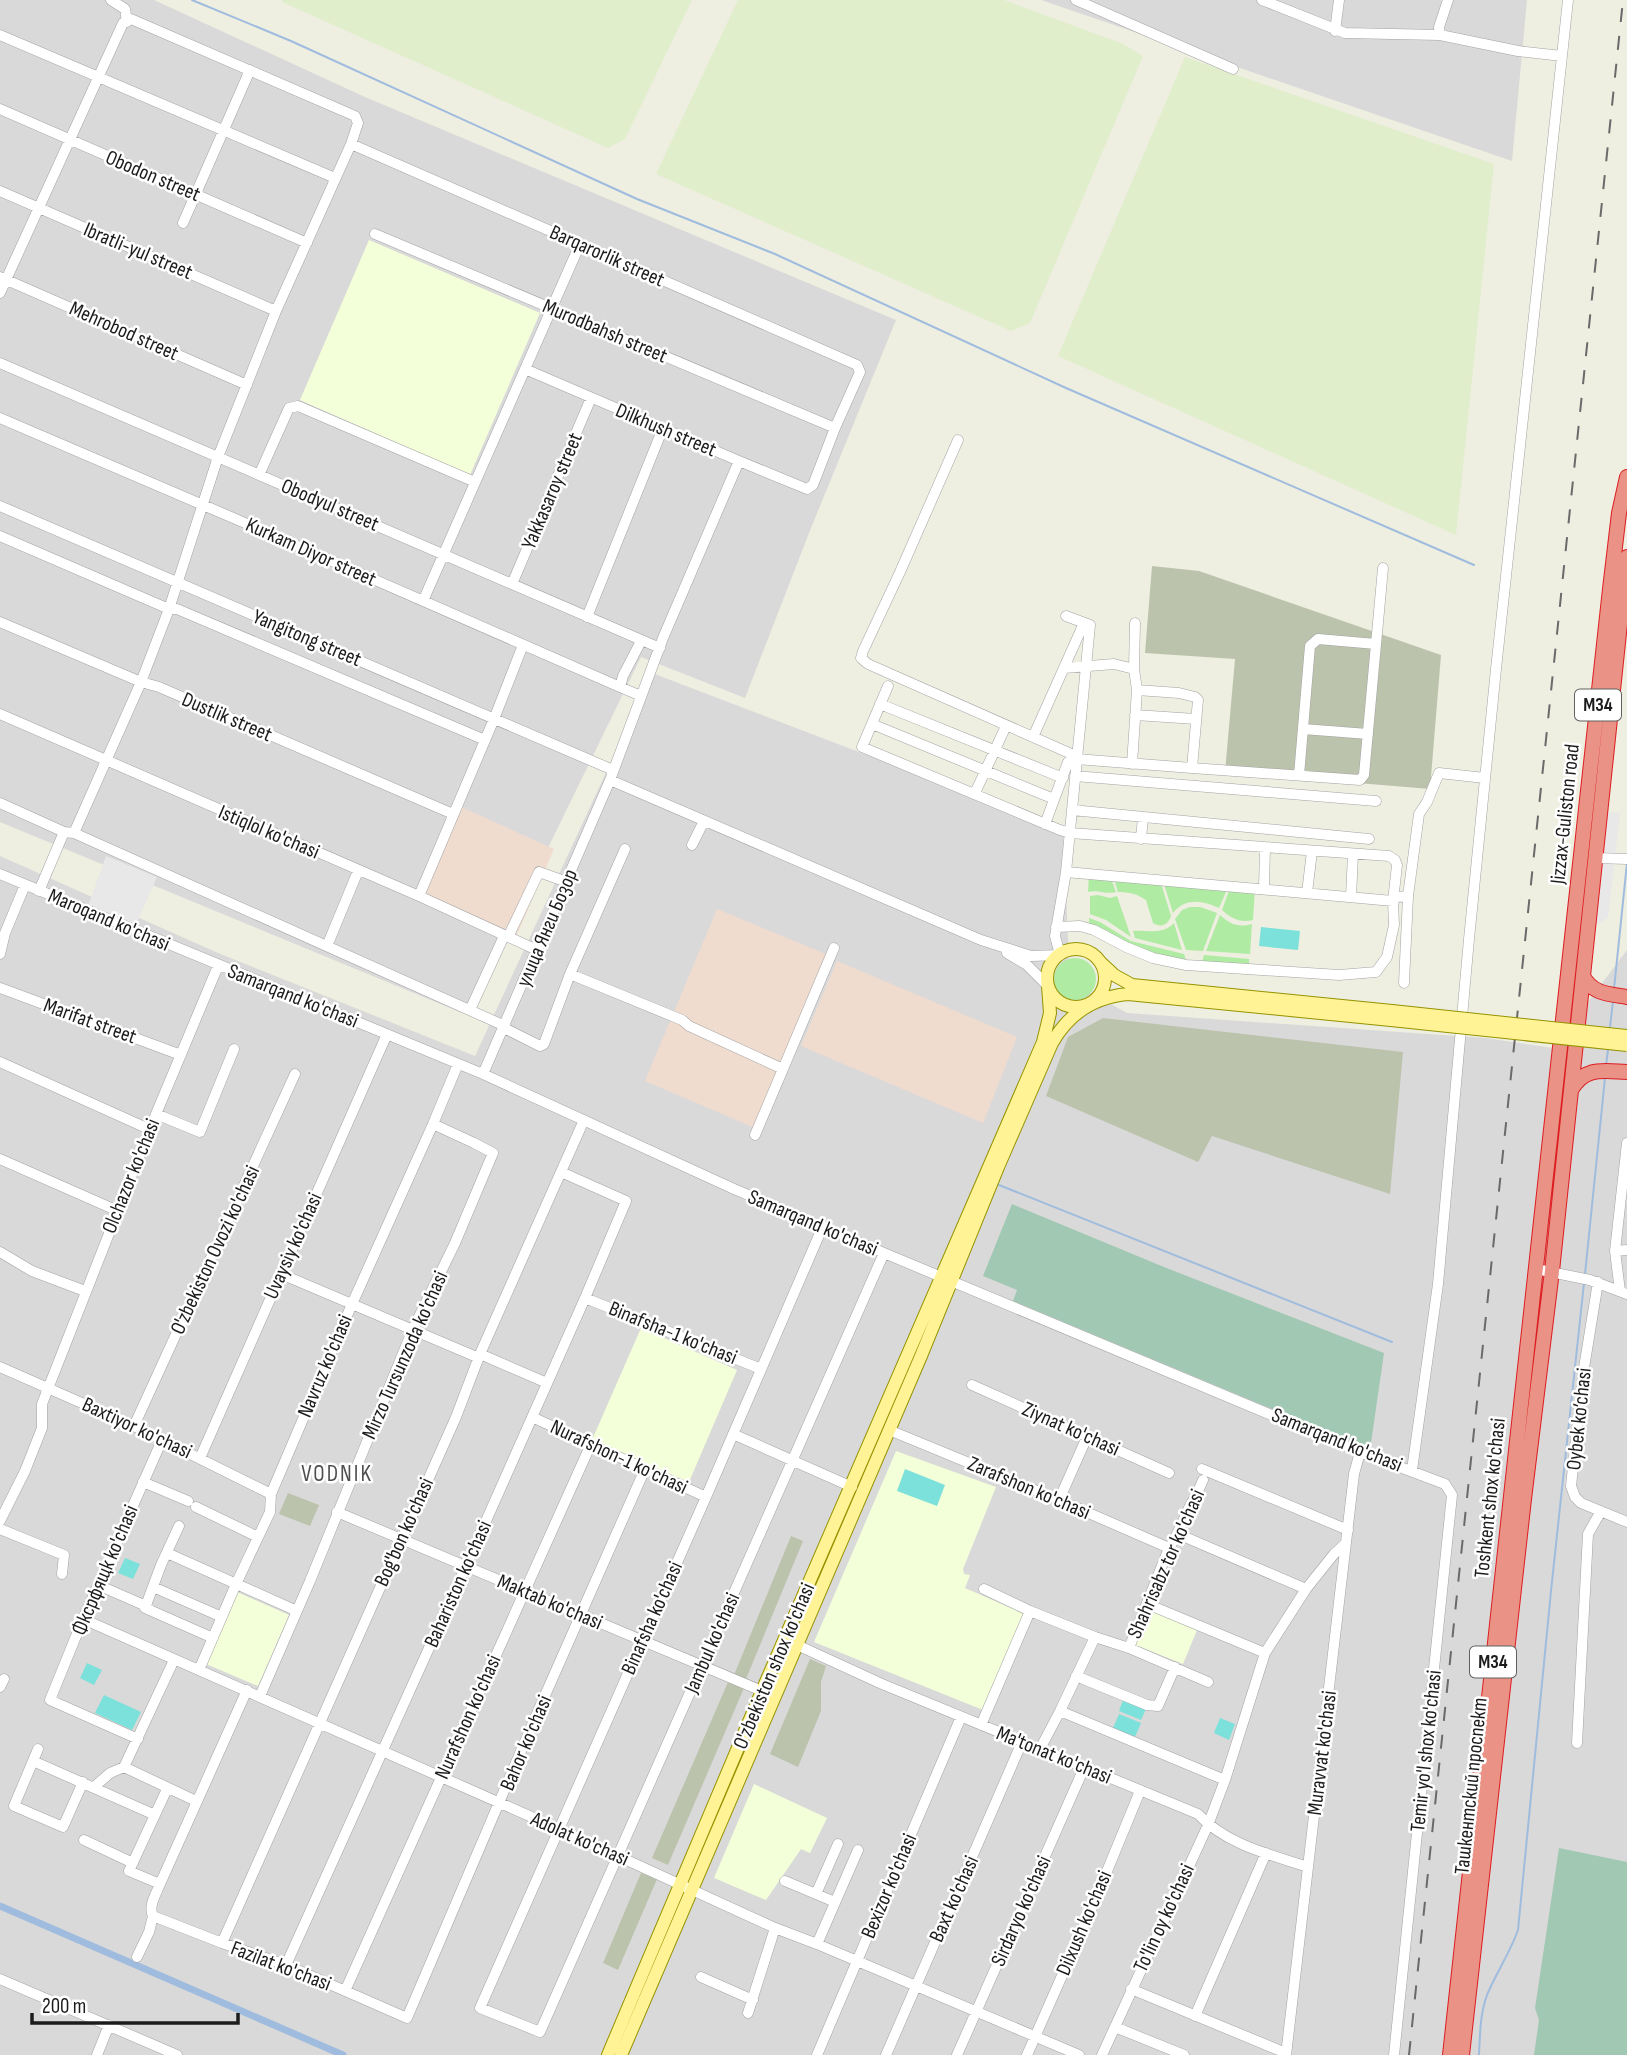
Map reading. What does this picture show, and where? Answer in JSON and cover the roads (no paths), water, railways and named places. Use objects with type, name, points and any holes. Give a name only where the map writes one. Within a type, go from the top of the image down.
[{"type":"highway","name":"Jizzax-Guliston road","points":[[1579,940],[1619,513],[1627,477]]},
{"type":"highway","name":"Jizzax-Guliston road","points":[[1579,940],[1595,858],[1627,557]]},
{"type":"highway","name":"M34","points":[[1552,1271],[1583,976],[1579,940]]},
{"type":"highway","name":"Toshkent shox ko'chasi","points":[[1450,2055],[1536,1269],[1579,940]]},
{"type":"highway","points":[[1583,976],[1592,988],[1624,997]]},
{"type":"highway","points":[[1570,1091],[1581,1077],[1592,1071],[1620,1071]]},
{"type":"highway","name":"Ташкентский проспект","points":[[1462,2055],[1552,1271]]},
{"type":"main road","points":[[994,1166],[1046,1032],[1050,1013],[1047,976],[1050,966],[1069,950],[1089,952],[1114,975],[1132,985],[1627,1045]]},
{"type":"main road","points":[[948,1279],[994,1166],[1052,1043],[1070,1018],[1100,995],[1105,974],[1101,963]]},
{"type":"main road","points":[[1048,986],[1056,999],[1076,1007],[1128,994],[1627,1036]]},
{"type":"main road","name":"O'zbekiston shox ko'chasi","points":[[608,2055],[797,1645],[889,1430],[948,1279]]},
{"type":"main road","name":"O'zbekiston shox ko'chasi","points":[[621,2055],[762,1691],[948,1279]]},
{"type":"street","points":[[111,0],[125,9],[127,22]]},
{"type":"street","points":[[1076,0],[1233,69]]},
{"type":"street","points":[[1262,0],[1345,33],[1440,35],[1518,51],[1562,56]]},
{"type":"street","points":[[1335,31],[1339,0]]},
{"type":"street","points":[[1440,35],[1438,27],[1448,0]]},
{"type":"street","points":[[1412,1470],[1438,1284],[1485,778],[1568,0]]},
{"type":"street","points":[[0,293],[3,278],[124,23],[131,19],[355,116],[358,122],[351,144],[276,311],[218,457],[169,609],[141,682],[107,761],[39,891]]},
{"type":"street","points":[[0,35],[335,178]]},
{"type":"street","points":[[183,223],[250,70]]},
{"type":"street","name":"Obodon street","points":[[0,109],[307,243]]},
{"type":"street","name":"Barqarorlik street","points":[[351,144],[856,365],[860,372],[835,428]]},
{"type":"street","name":"Ibratli-yul street","points":[[0,191],[276,311]]},
{"type":"street","name":"Murodbahsh street","points":[[375,234],[835,428]]},
{"type":"street","points":[[423,601],[580,244]]},
{"type":"street","name":"Mehrobod street","points":[[3,278],[247,385]]},
{"type":"street","name":"Obodyul street","points":[[0,363],[660,648]]},
{"type":"street","name":"Dilkhush street","points":[[525,369],[807,489],[813,485],[835,428]]},
{"type":"street","name":"Yakkasaroy street","points":[[512,584],[591,398]]},
{"type":"street","points":[[259,475],[289,408],[298,405],[475,482]]},
{"type":"street","name":"Kurkam Diyor street","points":[[0,418],[641,696]]},
{"type":"street","points":[[587,617],[663,428]]},
{"type":"street","points":[[958,440],[861,659],[1033,737],[1073,759],[1360,780],[1364,775],[1383,568]]},
{"type":"street","name":"улица Янги Бозор","points":[[483,1074],[612,775],[660,648],[739,461]]},
{"type":"street","name":"Yangitong street","points":[[0,506],[494,719],[704,821],[981,940]]},
{"type":"street","name":"Yangitong street","points":[[0,536],[485,740]]},
{"type":"street","points":[[981,940],[1031,956],[1060,955],[1055,936],[1066,872],[1075,776],[1073,759],[1087,666],[1090,625],[1066,616]]},
{"type":"street","name":"Dustlik street","points":[[0,622],[141,682],[159,687],[453,814]]},
{"type":"street","points":[[1033,737],[1084,623]]},
{"type":"street","points":[[1132,764],[1137,690],[1134,668],[1135,623]]},
{"type":"street","points":[[1299,775],[1310,646],[1318,639],[1376,645]]},
{"type":"street","points":[[620,687],[640,640]]},
{"type":"street","points":[[419,896],[523,645]]},
{"type":"street","points":[[1064,668],[1114,664],[1134,668]]},
{"type":"street","points":[[888,685],[862,747],[1070,833],[1390,856],[1397,865],[1393,901],[1394,925],[1387,957],[1376,972],[1339,975],[1186,965],[1153,958],[1094,930],[1080,926],[1056,927]]},
{"type":"street","points":[[1137,690],[1179,693],[1198,700],[1192,768]]},
{"type":"street","points":[[880,704],[1063,778]]},
{"type":"street","name":"Istiqlol ko'chasi","points":[[0,714],[537,950]]},
{"type":"street","points":[[1135,715],[1196,719]]},
{"type":"street","points":[[872,724],[1054,799]]},
{"type":"street","points":[[975,793],[1006,726]]},
{"type":"street","points":[[1303,729],[1368,734]]},
{"type":"street","points":[[1045,824],[1073,759]]},
{"type":"street","points":[[1404,983],[1408,896],[1419,814],[1439,773],[1485,778]]},
{"type":"street","points":[[1075,776],[1376,801]]},
{"type":"street","points":[[0,803],[470,1010],[540,1046],[544,1044],[570,974],[625,849]]},
{"type":"street","points":[[1072,810],[1369,839]]},
{"type":"street","points":[[1141,839],[1143,817]]},
{"type":"street","points":[[692,845],[704,821]]},
{"type":"street","points":[[1264,889],[1265,847]]},
{"type":"street","points":[[1307,893],[1312,851]]},
{"type":"street","points":[[1350,897],[1353,854]]},
{"type":"street","points":[[1595,858],[1626,859]]},
{"type":"street","points":[[327,946],[358,871]]},
{"type":"street","points":[[470,1010],[539,872],[566,881]]},
{"type":"street","points":[[1066,872],[1393,901],[1397,897],[1408,896]]},
{"type":"street","name":"Maroqand ko'chasi","points":[[0,874],[218,966]]},
{"type":"street","points":[[0,954],[5,933],[25,885]]},
{"type":"street","points":[[981,940],[1027,965],[1048,986]]},
{"type":"street","points":[[755,1135],[834,948]]},
{"type":"street","name":"Samarqand ko'chasi","points":[[218,966],[483,1074],[734,1189],[884,1253],[1360,1451],[1412,1470]]},
{"type":"street","name":"Olchazor ko'chasi","points":[[0,1521],[43,1428],[42,1404],[48,1388],[156,1114],[218,966]]},
{"type":"street","points":[[570,974],[682,1020],[689,1026],[783,1069]]},
{"type":"street","name":"Marifat street","points":[[0,988],[181,1055]]},
{"type":"street","name":"Uvaysiy ko'chasi","points":[[200,1458],[387,1034]]},
{"type":"street","points":[[156,1114],[200,1132],[233,1049]]},
{"type":"street","points":[[0,1062],[150,1130]]},
{"type":"street","name":"Navruz ko'chasi","points":[[199,1670],[270,1512],[271,1494],[457,1064]]},
{"type":"street","name":"O'zbekiston Ovozi ko'chasi","points":[[134,1426],[295,1074]]},
{"type":"street","name":"Bog'bon ko'chasi","points":[[222,1943],[456,1417],[584,1119]]},
{"type":"street","name":"Mirzo Tursunzoda ko'chasi","points":[[260,1696],[413,1329],[455,1243],[493,1153],[433,1124]]},
{"type":"street","points":[[1624,1292],[1615,1251],[1627,1143]]},
{"type":"street","points":[[0,1159],[118,1211]]},
{"type":"street","name":"Bahariston ko'chasi","points":[[286,1965],[466,1566],[626,1201],[561,1172]]},
{"type":"street","name":"Binafsha ko'chasi","points":[[540,2032],[480,2008],[823,1226]]},
{"type":"street","points":[[1615,1251],[1627,1250]]},
{"type":"street","points":[[0,1252],[32,1271],[85,1291]]},
{"type":"street","name":"Jambul ko'chasi","points":[[540,2032],[884,1253]]},
{"type":"street","points":[[1536,1269],[1575,1276],[1624,1292]]},
{"type":"street","points":[[281,1274],[547,1383]]},
{"type":"street","name":"Oybek ko’chasi","points":[[1594,1281],[1571,1486],[1574,1497],[1581,1503],[1627,1522]]},
{"type":"street","name":"Binafsha-1 ko'chasi","points":[[585,1298],[761,1368]]},
{"type":"street","name":"Baxtiyor ko'chasi","points":[[0,1367],[134,1426],[271,1494]]},
{"type":"street","name":"Ziynat ko'chasi","points":[[972,1385],[1169,1473]]},
{"type":"street","name":"Nurafshon-1 ko'chasi","points":[[532,1417],[706,1497]]},
{"type":"street","name":"Zarafshon ko'chasi","points":[[889,1430],[1169,1548]]},
{"type":"street","points":[[733,1434],[852,1487]]},
{"type":"street","points":[[1059,1500],[1087,1437]]},
{"type":"street","name":"Фксрфящк ko'chasi","points":[[138,1739],[50,1700],[162,1440]]},
{"type":"street","name":"Nurafshon ko'chasi","points":[[345,1991],[591,1444]]},
{"type":"street","name":"Muravvat ko'chasi","points":[[1286,2054],[1354,1474],[1360,1451]]},
{"type":"street","name":"Bahor ko'chasi","points":[[407,2018],[645,1469]]},
{"type":"street","points":[[1202,1469],[1348,1530]]},
{"type":"street","name":"Temir yo'l shox ko'chasi","points":[[1394,2055],[1452,1495],[1445,1484],[1412,1470]]},
{"type":"street","name":"Shahrisabz tor ko'chasi","points":[[1129,1648],[1169,1548],[1203,1480]]},
{"type":"street","points":[[143,1482],[258,1537]]},
{"type":"street","points":[[1577,1743],[1588,1534],[1601,1511]]},
{"type":"street","name":"Maktab ko'chasi","points":[[337,1512],[762,1691]]},
{"type":"street","points":[[146,1607],[179,1526]]},
{"type":"street","points":[[0,1529],[64,1555],[62,1574]]},
{"type":"street","points":[[1178,1534],[1306,1589]]},
{"type":"street","name":"To'lin oy ko'chasi","points":[[1102,2055],[1208,1825],[1226,1780],[1265,1653],[1306,1589],[1346,1543]]},
{"type":"street","points":[[167,1553],[297,1611]]},
{"type":"street","points":[[98,1586],[213,1638]]},
{"type":"street","points":[[153,1587],[222,1617]]},
{"type":"street","points":[[984,1589],[1030,1611],[1129,1648],[1208,1682]]},
{"type":"street","points":[[1147,1604],[1265,1653]]},
{"type":"street","points":[[981,1725],[1030,1611]]},
{"type":"street","name":"Adolat ko'chasi","points":[[83,1619],[320,1722],[775,1928],[1079,2055]]},
{"type":"street","points":[[1040,1749],[1095,1637]]},
{"type":"street","name":"Ma'tonat ko'chasi","points":[[797,1645],[882,1684],[1198,1814],[1218,1833],[1308,1867]]},
{"type":"street","points":[[94,1787],[110,1773],[124,1767],[174,1660]]},
{"type":"street","points":[[1076,1676],[1147,1705],[1158,1706],[1175,1667]]},
{"type":"street","points":[[137,1957],[149,1932],[153,1916],[152,1903],[247,1690]]},
{"type":"street","points":[[1060,1711],[1226,1780]]},
{"type":"street","name":"Bexizor ko'chasi","points":[[817,2055],[961,1717]]},
{"type":"street","name":"Baxt ko'chasi","points":[[886,2055],[1022,1742]]},
{"type":"street","points":[[38,1749],[14,1806],[63,1827],[83,1782]]},
{"type":"street","points":[[33,1761],[155,1815]]},
{"type":"street","points":[[124,1767],[196,1801]]},
{"type":"street","name":"Sirdaryo ko'chasi","points":[[957,2055],[1084,1768]]},
{"type":"street","points":[[131,1867],[167,1789]]},
{"type":"street","name":"Dilxush ko'chasi","points":[[1027,2055],[1140,1791]]},
{"type":"street","points":[[84,1840],[160,1884]]},
{"type":"street","points":[[816,1894],[838,1844]]},
{"type":"street","points":[[817,1944],[858,1850]]},
{"type":"street","points":[[1195,2016],[1266,1853]]},
{"type":"street","points":[[785,1881],[835,1902]]},
{"type":"street","name":"Fazilat ko'chasi","points":[[153,1916],[286,1965],[407,2018]]},
{"type":"street","points":[[748,2013],[775,1928]]},
{"type":"street","points":[[701,1977],[753,2000]]},
{"type":"street","points":[[0,1979],[177,2055]]},
{"type":"street","points":[[1131,1989],[1286,2054]]},
{"type":"street","points":[[97,2055],[109,2025]]},
{"type":"street","points":[[1115,2027],[1184,2055]]},
{"type":"waterway","points":[[192,0],[291,41],[637,199],[775,254],[1066,388],[1474,565]]},
{"type":"waterway","points":[[1614,989],[1627,863]]},
{"type":"waterway","points":[[1610,1027],[1613,1001]]},
{"type":"waterway","points":[[1606,1065],[1608,1050]]},
{"type":"waterway","points":[[1585,1274],[1605,1078]]},
{"type":"waterway","points":[[999,1185],[1392,1342]]},
{"type":"waterway","points":[[1479,2055],[1485,2002],[1518,1930],[1584,1283]]},
{"type":"waterway","points":[[0,1906],[343,2055]]},
{"type":"railway","points":[[1409,2055],[1623,0]]},
{"type":"district","name":"VODNIK","points":[[337,1474]]}]
